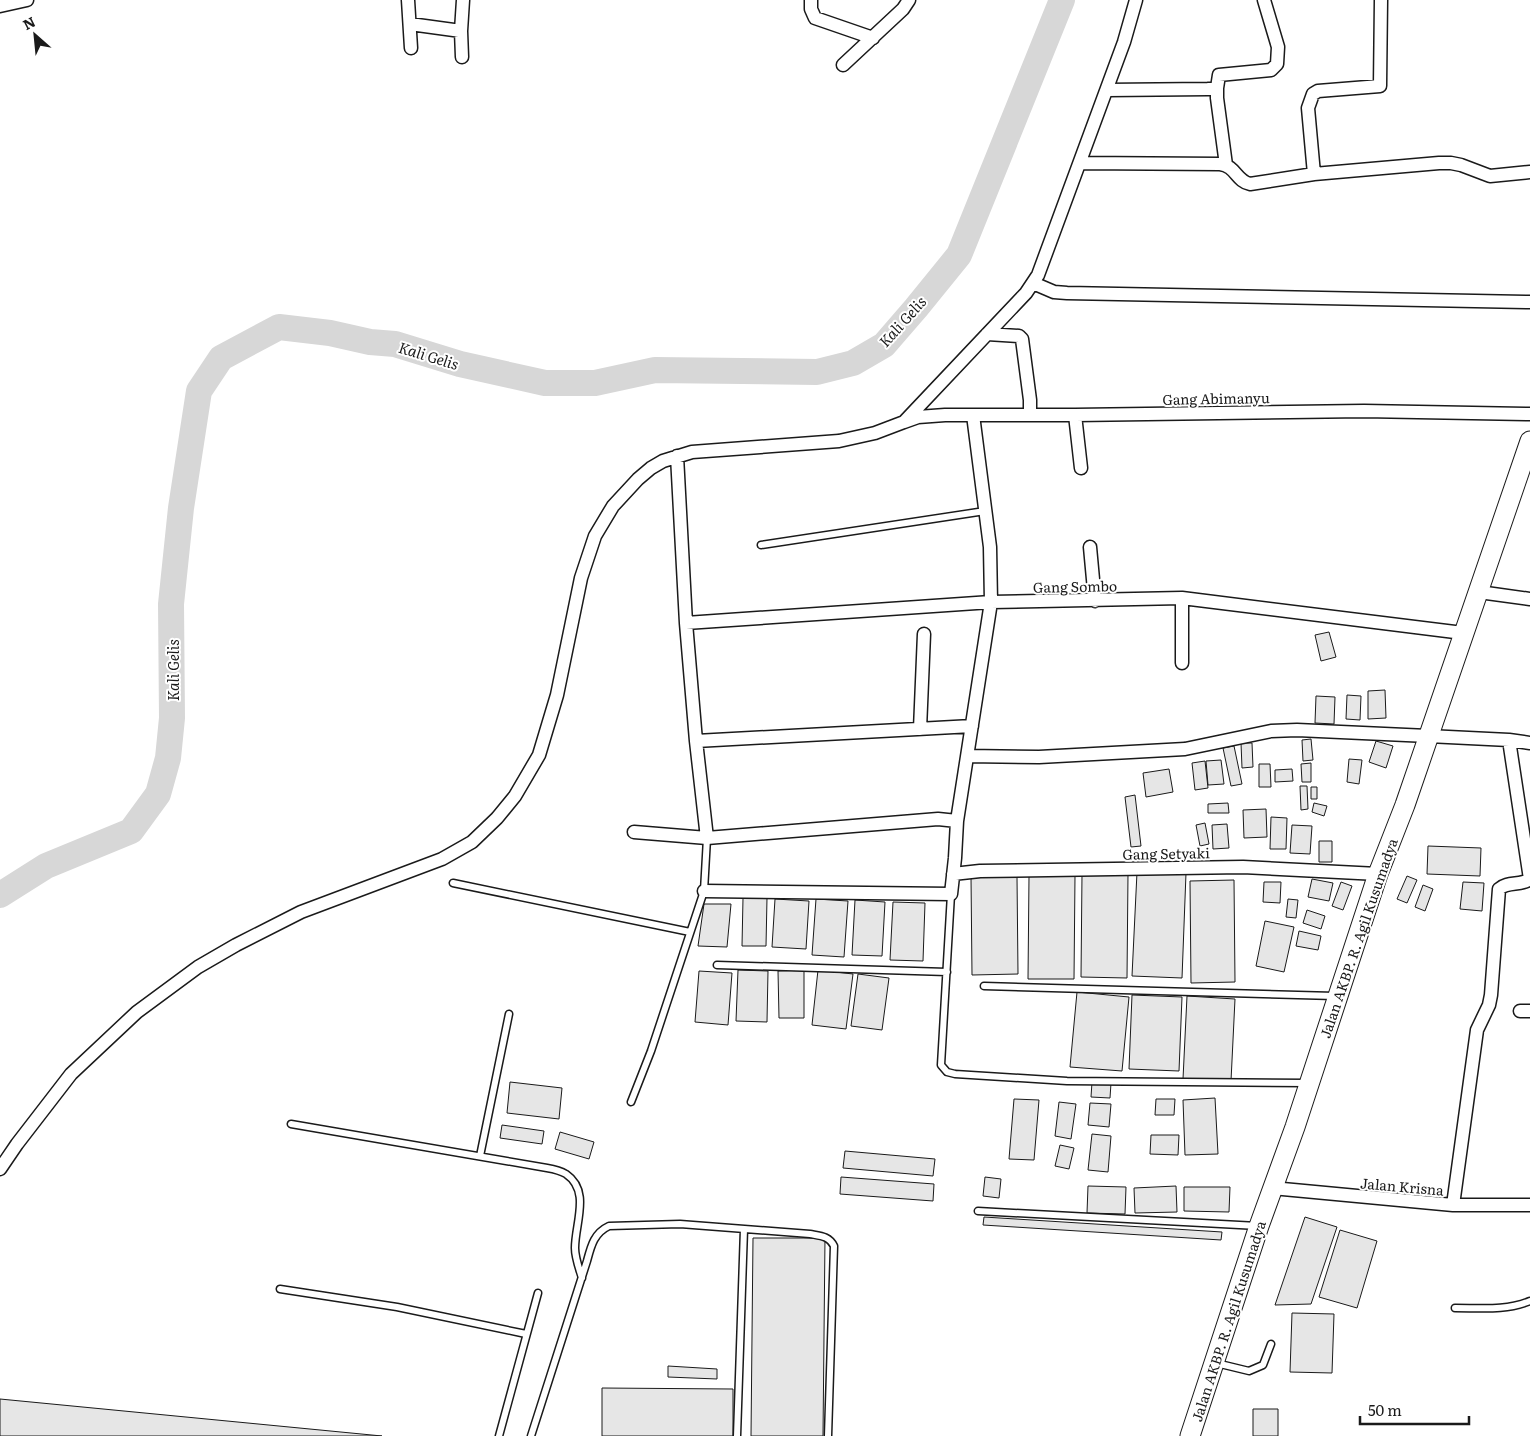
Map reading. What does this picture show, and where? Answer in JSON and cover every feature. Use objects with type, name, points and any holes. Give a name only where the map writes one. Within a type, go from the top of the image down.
[{"type":"main road","name":"Jalan AKBP. R. Agil Kusumadya","points":[[1190,1436],[1378,874],[1405,805],[1530,441]]},
{"type":"street","points":[[0,6],[27,0]]},
{"type":"street","points":[[408,0],[411,48]]},
{"type":"street","points":[[462,57],[463,0]]},
{"type":"street","points":[[811,0],[810,9],[815,18],[873,38]]},
{"type":"street","points":[[844,65],[903,9],[909,0]]},
{"type":"street","points":[[904,422],[1033,283],[1042,267],[1124,42],[1136,0]]},
{"type":"street","points":[[1226,165],[1217,98],[1218,75],[1271,70],[1277,64],[1278,47],[1264,0]]},
{"type":"street","points":[[1314,174],[1308,108],[1313,94],[1318,91],[1380,86],[1381,0]]},
{"type":"street","points":[[410,24],[461,31]]},
{"type":"street","points":[[1107,90],[1208,90],[1217,88]]},
{"type":"street","points":[[1080,163],[1226,165],[1245,183],[1250,184],[1314,174],[1439,163],[1461,165],[1490,176],[1530,172]]},
{"type":"street","points":[[1033,283],[1054,292],[1067,294],[1530,302]]},
{"type":"street","points":[[987,334],[1019,336],[1022,339],[1030,400],[1030,415]]},
{"type":"street","name":"Gang Abimanyu","points":[[0,1169],[71,1074],[137,1012],[198,967],[271,926],[301,912],[442,859],[472,842],[498,818],[515,796],[539,755],[557,695],[581,578],[595,536],[613,506],[638,479],[657,465],[692,452],[838,441],[875,433],[904,422],[932,416],[1364,411],[1530,414]]},
{"type":"street","points":[[704,891],[950,894],[954,874],[957,821],[991,602],[990,547],[973,415]]},
{"type":"street","points":[[1075,415],[1081,468]]},
{"type":"street","points":[[678,456],[686,622],[696,741],[707,838]]},
{"type":"street","points":[[1090,548],[1095,601]]},
{"type":"street","points":[[1479,592],[1530,599]]},
{"type":"street","points":[[1182,598],[1182,663]]},
{"type":"street","name":"Gang Sombo","points":[[686,622],[991,602],[1182,598],[1463,633]]},
{"type":"street","points":[[920,729],[924,634]]},
{"type":"street","points":[[696,741],[972,726]]},
{"type":"street","points":[[967,756],[1039,756],[1185,749],[1271,731],[1297,730],[1530,742]]},
{"type":"street","points":[[1453,1205],[1477,1030],[1489,1005],[1491,995],[1499,889],[1504,885],[1527,882],[1530,879],[1509,740]]},
{"type":"street","points":[[634,832],[707,838],[938,819],[957,821]]},
{"type":"street","name":"Gang Setyaki","points":[[954,874],[980,871],[1197,867],[1378,874]]},
{"type":"street","name":"Jalan Krisna","points":[[1272,1188],[1453,1205],[1530,1206]]},
{"type":"lane","points":[[761,544],[985,510]]},
{"type":"lane","points":[[631,1102],[704,891],[707,838]]},
{"type":"lane","points":[[454,882],[690,932]]},
{"type":"lane","points":[[950,894],[941,1065],[947,1072],[1067,1081],[1309,1083]]},
{"type":"lane","points":[[717,965],[947,972]]},
{"type":"lane","points":[[984,986],[1337,996]]},
{"type":"lane","points":[[480,1156],[509,1014]]},
{"type":"lane","points":[[292,1124],[547,1168],[565,1173],[579,1190],[581,1201],[575,1249],[576,1260],[582,1278]]},
{"type":"lane","points":[[978,1211],[1259,1226]]},
{"type":"lane","points":[[531,1436],[591,1246],[597,1235],[609,1226],[680,1224],[810,1234],[826,1237],[832,1241],[834,1246],[828,1436]]},
{"type":"lane","points":[[738,1436],[744,1229]]},
{"type":"lane","points":[[280,1289],[397,1307],[526,1334]]},
{"type":"lane","points":[[499,1436],[538,1293]]},
{"type":"lane","points":[[1455,1308],[1502,1308],[1517,1306],[1530,1301]]},
{"type":"lane","points":[[1214,1362],[1249,1371],[1263,1364],[1271,1344]]},
{"type":"building","points":[[1329,632],[1336,657],[1321,661],[1315,635]]},
{"type":"building","points":[[1385,690],[1386,718],[1368,719],[1368,691]]},
{"type":"building","points":[[1347,695],[1361,696],[1360,720],[1346,719]]},
{"type":"building","points":[[1316,696],[1335,697],[1334,724],[1315,723]]},
{"type":"building","points":[[1311,739],[1313,760],[1303,761],[1302,740]]},
{"type":"building","points":[[1376,741],[1393,746],[1386,768],[1369,762]]},
{"type":"building","points":[[1241,743],[1252,743],[1253,767],[1242,768]]},
{"type":"building","points":[[1234,746],[1242,784],[1231,786],[1223,748]]},
{"type":"building","points":[[1349,759],[1362,760],[1359,784],[1347,782]]},
{"type":"building","points":[[1221,760],[1224,784],[1208,785],[1206,761]]},
{"type":"building","points":[[1205,761],[1208,788],[1195,790],[1192,763]]},
{"type":"building","points":[[1311,763],[1311,782],[1302,782],[1301,764]]},
{"type":"building","points":[[1259,764],[1270,764],[1271,787],[1259,787]]},
{"type":"building","points":[[1169,769],[1173,792],[1146,797],[1143,773]]},
{"type":"building","points":[[1292,769],[1293,781],[1275,782],[1275,770]]},
{"type":"building","points":[[1300,786],[1307,786],[1308,809],[1301,810]]},
{"type":"building","points":[[1311,787],[1317,787],[1317,799],[1311,799]]},
{"type":"building","points":[[1135,795],[1141,846],[1131,847],[1125,797]]},
{"type":"building","points":[[1228,803],[1229,813],[1208,813],[1208,804]]},
{"type":"building","points":[[1314,803],[1327,806],[1324,816],[1312,812]]},
{"type":"building","points":[[1266,809],[1267,837],[1244,838],[1243,810]]},
{"type":"building","points":[[1271,817],[1287,818],[1286,849],[1270,849]]},
{"type":"building","points":[[1205,823],[1209,844],[1200,846],[1196,825]]},
{"type":"building","points":[[1227,824],[1229,848],[1213,849],[1212,825]]},
{"type":"building","points":[[1292,825],[1312,826],[1310,854],[1290,853]]},
{"type":"building","points":[[1319,841],[1332,841],[1332,862],[1319,862]]},
{"type":"building","points":[[1428,846],[1481,848],[1480,876],[1427,874]]},
{"type":"building","points":[[1137,872],[1186,873],[1182,978],[1132,976]]},
{"type":"building","points":[[1082,874],[1128,874],[1127,978],[1081,977]]},
{"type":"building","points":[[1029,876],[1075,876],[1074,979],[1028,979]]},
{"type":"building","points":[[1407,876],[1417,880],[1407,903],[1397,899]]},
{"type":"building","points":[[971,877],[1017,877],[1018,974],[972,975]]},
{"type":"building","points":[[1312,879],[1333,883],[1329,901],[1308,897]]},
{"type":"building","points":[[1234,880],[1235,982],[1191,983],[1190,881]]},
{"type":"building","points":[[1264,882],[1281,882],[1280,903],[1263,902]]},
{"type":"building","points":[[1341,882],[1352,886],[1343,910],[1332,906]]},
{"type":"building","points":[[1463,882],[1484,883],[1482,911],[1460,909]]},
{"type":"building","points":[[1423,885],[1433,889],[1425,911],[1415,907]]},
{"type":"building","points":[[743,898],[767,898],[766,946],[742,946]]},
{"type":"building","points":[[775,899],[809,901],[806,949],[772,947]]},
{"type":"building","points":[[816,899],[848,901],[844,957],[812,955]]},
{"type":"building","points":[[1288,899],[1298,900],[1296,918],[1286,917]]},
{"type":"building","points":[[855,900],[885,902],[882,956],[852,955]]},
{"type":"building","points":[[893,902],[925,903],[923,961],[890,960]]},
{"type":"building","points":[[704,904],[731,904],[727,947],[698,946]]},
{"type":"building","points":[[1307,910],[1325,916],[1321,929],[1303,923]]},
{"type":"building","points":[[1265,921],[1294,927],[1284,972],[1256,966]]},
{"type":"building","points":[[1299,931],[1321,936],[1318,950],[1296,946]]},
{"type":"building","points":[[738,970],[768,971],[767,1022],[736,1021]]},
{"type":"building","points":[[804,970],[804,1018],[779,1018],[778,971]]},
{"type":"building","points":[[818,970],[853,974],[846,1029],[812,1025]]},
{"type":"building","points":[[699,971],[732,973],[728,1025],[695,1022]]},
{"type":"building","points":[[858,974],[889,978],[882,1030],[851,1026]]},
{"type":"building","points":[[1077,992],[1129,997],[1122,1071],[1070,1067]]},
{"type":"building","points":[[1132,995],[1182,997],[1179,1071],[1129,1069]]},
{"type":"building","points":[[1187,996],[1235,999],[1231,1081],[1183,1079]]},
{"type":"building","points":[[510,1082],[562,1088],[559,1119],[507,1113]]},
{"type":"building","points":[[1092,1082],[1111,1083],[1110,1098],[1091,1097]]},
{"type":"building","points":[[1215,1098],[1218,1154],[1185,1155],[1183,1100]]},
{"type":"building","points":[[1014,1099],[1039,1100],[1034,1160],[1009,1159]]},
{"type":"building","points":[[1156,1099],[1175,1099],[1174,1115],[1155,1115]]},
{"type":"building","points":[[1059,1102],[1076,1104],[1071,1139],[1055,1136]]},
{"type":"building","points":[[1090,1103],[1111,1104],[1109,1127],[1088,1125]]},
{"type":"building","points":[[502,1125],[544,1131],[542,1144],[500,1138]]},
{"type":"building","points":[[560,1132],[594,1142],[589,1159],[555,1149]]},
{"type":"building","points":[[1092,1134],[1111,1136],[1108,1172],[1088,1170]]},
{"type":"building","points":[[1151,1135],[1179,1135],[1178,1155],[1150,1154]]},
{"type":"building","points":[[1060,1145],[1074,1148],[1069,1169],[1055,1166]]},
{"type":"building","points":[[845,1151],[935,1159],[933,1176],[843,1168]]},
{"type":"building","points":[[841,1177],[934,1184],[933,1201],[840,1194]]},
{"type":"building","points":[[985,1177],[1001,1179],[999,1198],[983,1196]]},
{"type":"building","points":[[1088,1186],[1126,1187],[1125,1214],[1087,1213]]},
{"type":"building","points":[[1176,1186],[1177,1212],[1135,1213],[1134,1188]]},
{"type":"building","points":[[1184,1187],[1230,1187],[1229,1212],[1184,1211]]},
{"type":"building","points":[[984,1217],[1222,1232],[1221,1240],[983,1225]]},
{"type":"building","points":[[1305,1217],[1337,1227],[1311,1304],[1275,1305]]},
{"type":"building","points":[[1340,1230],[1377,1241],[1357,1308],[1319,1297]]},
{"type":"building","points":[[753,1238],[825,1238],[823,1436],[751,1436]]},
{"type":"building","points":[[1292,1313],[1334,1314],[1332,1373],[1290,1372]]},
{"type":"building","points":[[668,1366],[717,1369],[717,1379],[668,1377]]},
{"type":"building","points":[[602,1388],[733,1389],[733,1436],[602,1436]]},
{"type":"building","points":[[0,1399],[382,1436],[0,1436]]},
{"type":"building","points":[[1253,1409],[1278,1409],[1278,1436],[1253,1436]]},
{"type":"waterway","name":"Kali Gelis","points":[[0,895],[46,866],[131,831],[158,794],[168,758],[172,718],[171,604],[181,508],[199,391],[221,358],[279,327],[330,333],[370,342],[395,344],[460,364],[545,383],[595,383],[655,370],[817,372],[853,363],[884,345],[959,255],[1062,0]]}]
